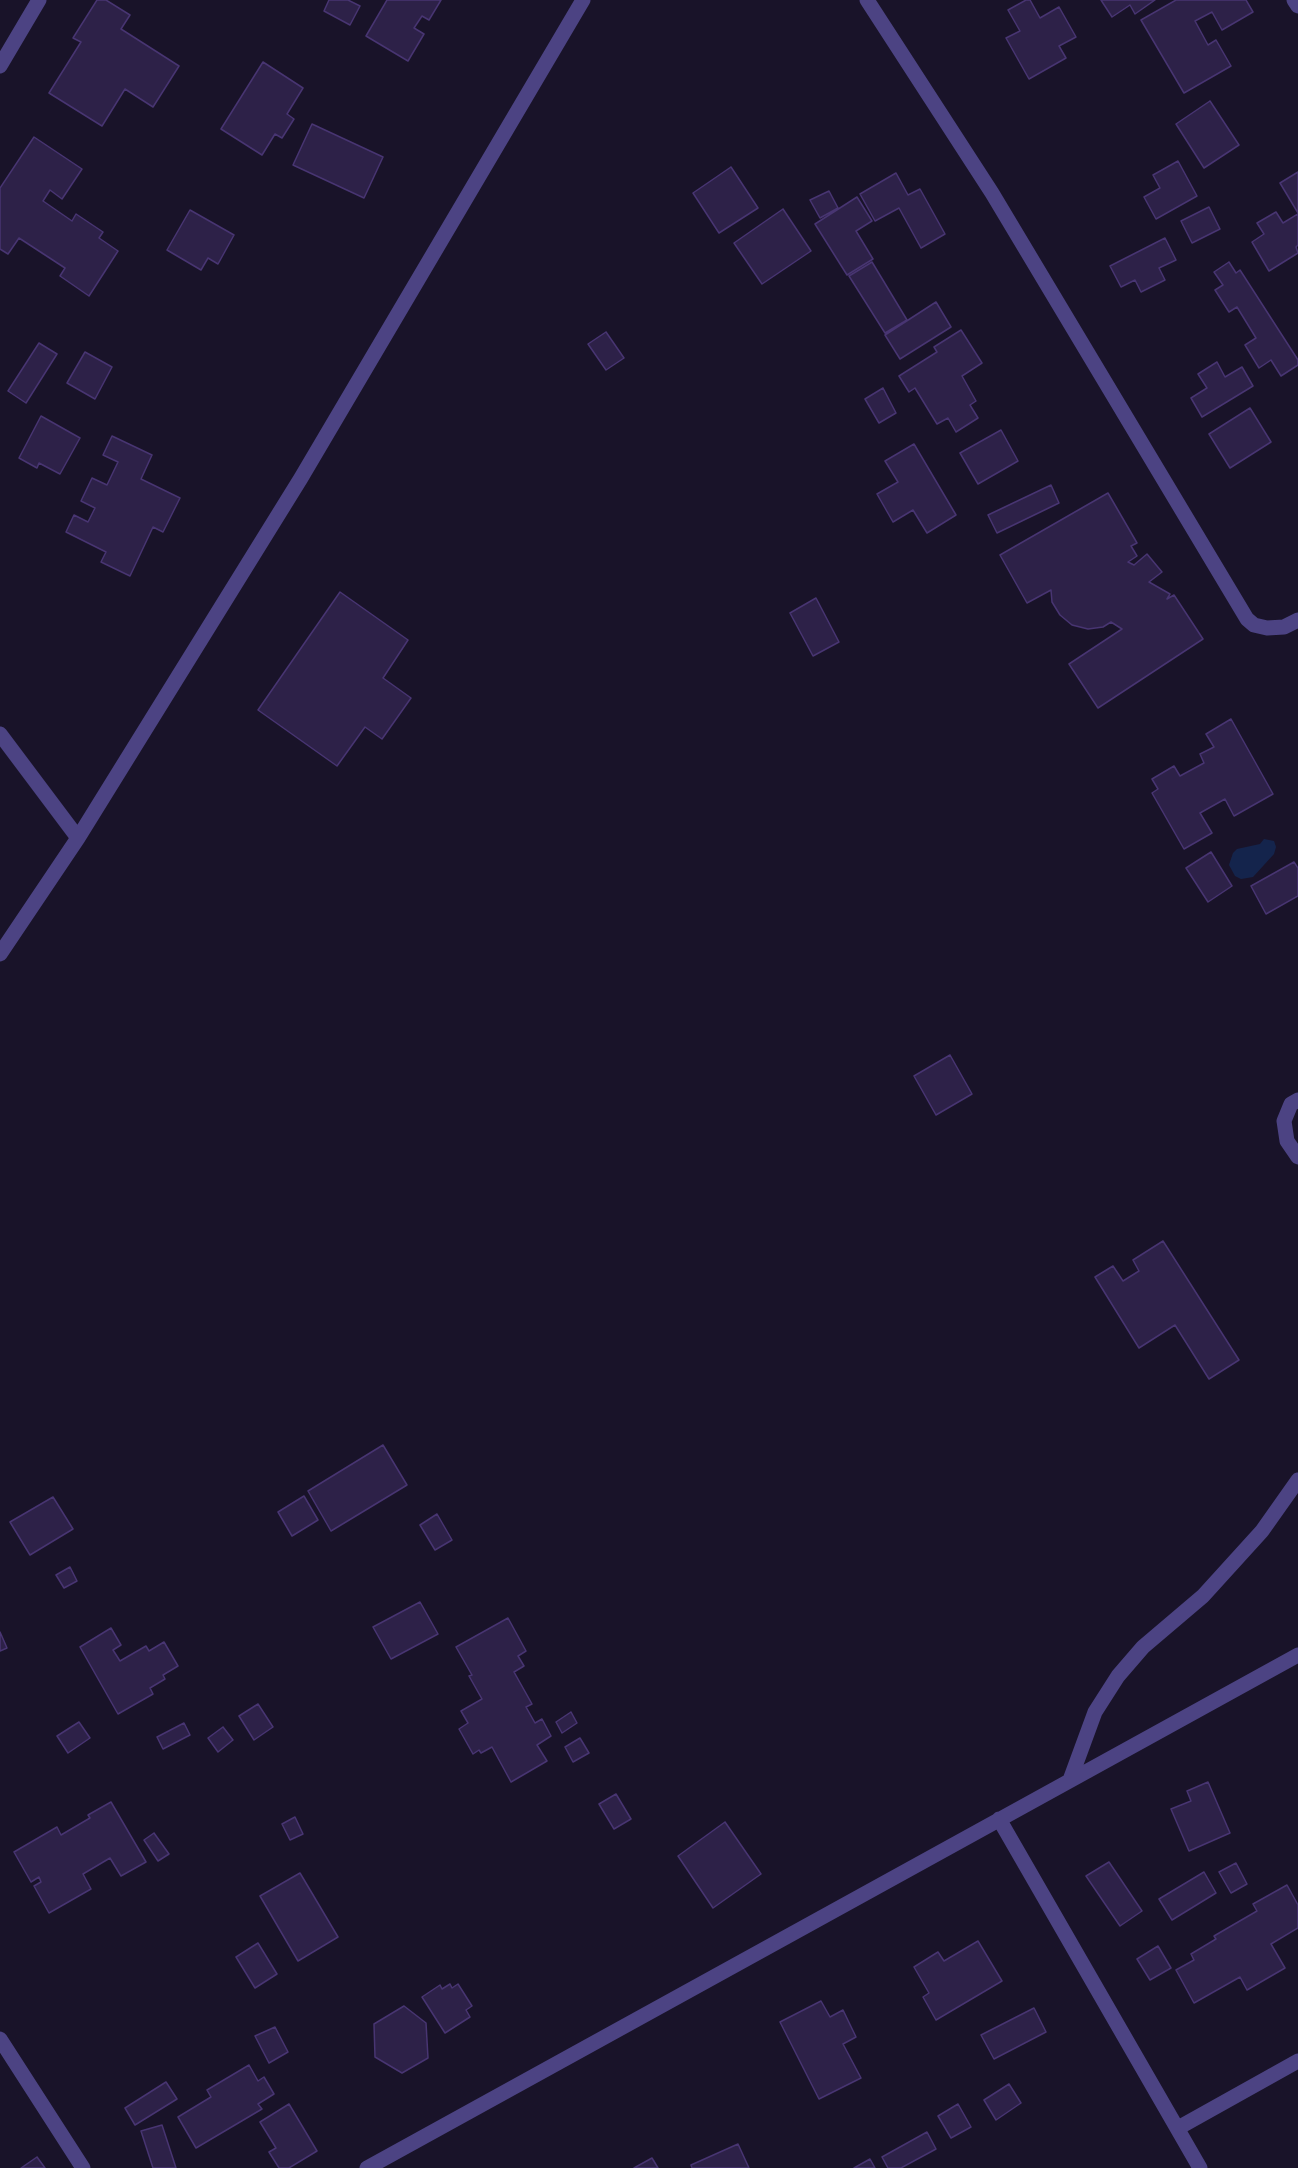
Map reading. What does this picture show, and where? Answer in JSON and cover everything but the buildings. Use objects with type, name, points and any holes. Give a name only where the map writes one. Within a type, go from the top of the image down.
[{"type":"street","points":[[0,66],[39,0]]},
{"type":"street","points":[[0,954],[78,838],[307,468],[584,0]]},
{"type":"street","points":[[867,0],[992,193],[1247,619],[1254,625],[1267,628],[1284,627],[1298,620]]},
{"type":"street","points":[[1294,0],[1298,6]]},
{"type":"street","points":[[0,734],[78,838]]},
{"type":"street","points":[[1298,1100],[1291,1104],[1284,1121],[1287,1141],[1298,1157]]},
{"type":"street","points":[[1070,1780],[1095,1712],[1118,1676],[1143,1647],[1203,1596],[1262,1531],[1298,1480]]},
{"type":"street","points":[[367,2168],[1298,1655]]},
{"type":"street","points":[[999,1819],[1200,2168]]},
{"type":"street","points":[[0,2039],[83,2168]]},
{"type":"street","points":[[1178,2128],[1298,2061]]},
{"type":"water","points":[[1264,839],[1274,841],[1276,847],[1274,854],[1253,877],[1241,879],[1235,876],[1229,865],[1233,853],[1237,849],[1260,844]]}]
